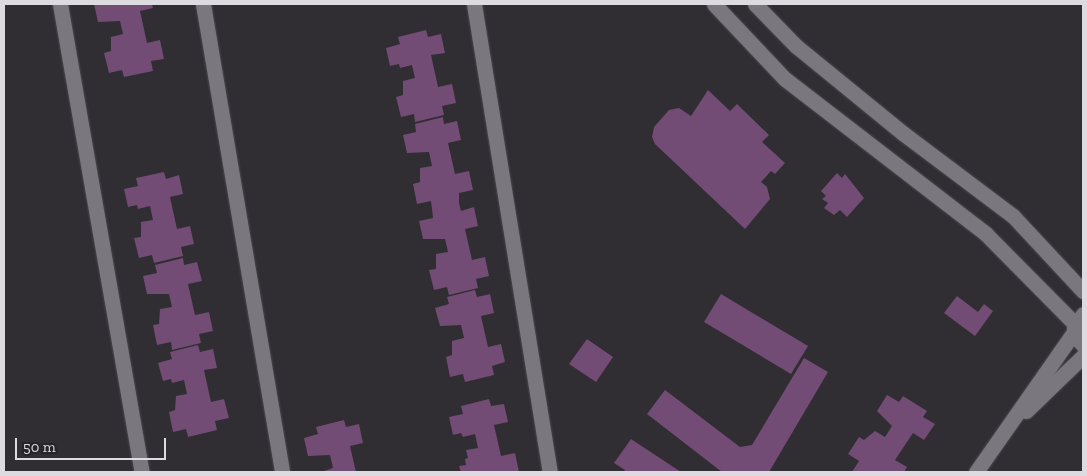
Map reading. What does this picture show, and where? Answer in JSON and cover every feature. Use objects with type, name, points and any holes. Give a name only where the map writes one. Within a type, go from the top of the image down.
[{"type":"street","points":[[60,4],[142,472]]},
{"type":"street","points":[[203,4],[282,472]]},
{"type":"street","points":[[474,4],[550,472]]},
{"type":"street","points":[[714,4],[785,79],[986,234],[1078,323],[1083,345]]},
{"type":"street","points":[[755,4],[796,46],[904,134],[1013,216],[1083,291]]},
{"type":"street","points":[[976,472],[1078,323]]},
{"type":"street","points":[[1008,427],[1083,356]]},
{"type":"building","points":[[94,4],[152,4],[153,8],[140,11],[147,43],[160,40],[164,59],[151,61],[153,71],[124,77],[122,70],[109,73],[104,53],[111,51],[111,37],[123,34],[120,21],[98,22]]},
{"type":"building","points":[[426,30],[428,37],[441,34],[445,53],[431,55],[438,87],[452,84],[456,103],[442,106],[444,115],[415,122],[414,114],[401,117],[396,97],[403,95],[403,81],[415,78],[412,65],[400,68],[399,64],[390,66],[386,48],[400,44],[398,37]]},
{"type":"building","points":[[708,90],[730,111],[737,104],[769,135],[762,142],[785,163],[775,174],[771,171],[761,182],[767,187],[770,199],[745,229],[655,144],[652,137],[654,127],[669,110],[679,108],[691,116]]},
{"type":"building","points":[[443,117],[444,124],[457,121],[461,140],[448,143],[455,174],[469,171],[473,190],[459,193],[459,203],[461,211],[474,207],[478,226],[465,229],[472,260],[485,257],[489,276],[476,279],[478,288],[449,295],[447,287],[434,290],[429,270],[436,269],[436,254],[448,252],[445,239],[423,239],[419,221],[433,218],[431,201],[417,204],[413,184],[420,182],[420,168],[432,166],[429,152],[407,153],[403,135],[416,132],[415,124]]},
{"type":"building","points":[[164,172],[166,179],[179,175],[183,194],[170,197],[177,229],[190,226],[194,244],[181,247],[183,256],[154,263],[152,255],[139,258],[134,238],[141,237],[141,222],[153,220],[150,206],[138,209],[137,205],[128,207],[124,189],[138,186],[136,178]]},
{"type":"building","points":[[837,173],[842,178],[845,174],[864,198],[847,217],[840,210],[834,215],[824,208],[828,203],[822,199],[826,196],[821,191]]},
{"type":"building","points":[[183,258],[184,265],[197,262],[202,281],[188,284],[195,315],[209,312],[213,331],[199,334],[201,343],[172,350],[171,342],[157,345],[153,325],[159,324],[160,309],[172,307],[169,294],[147,294],[143,276],[157,273],[155,265]]},
{"type":"building","points":[[475,290],[477,297],[490,294],[494,313],[481,316],[488,347],[501,344],[505,362],[492,366],[494,375],[465,382],[463,374],[450,377],[446,357],[452,355],[452,341],[464,338],[461,325],[440,326],[435,308],[449,304],[447,297]]},
{"type":"building","points":[[721,294],[808,346],[791,374],[704,322]]},
{"type":"building","points":[[957,296],[978,312],[984,304],[993,311],[975,336],[944,313]]},
{"type":"building","points":[[587,339],[613,357],[596,382],[569,364]]},
{"type":"building","points":[[198,345],[200,352],[213,349],[217,368],[204,370],[211,402],[224,399],[229,418],[215,421],[217,430],[188,437],[186,429],[173,432],[169,412],[175,410],[176,396],[187,394],[184,380],[172,383],[171,379],[163,381],[158,363],[172,359],[170,352]]},
{"type":"building","points":[[804,358],[828,372],[769,472],[722,472],[647,414],[665,390],[740,447],[752,445]]},
{"type":"building","points":[[887,395],[899,402],[903,396],[927,411],[923,417],[935,424],[924,440],[913,433],[895,460],[907,467],[904,472],[852,472],[859,461],[848,454],[859,437],[864,440],[875,431],[885,437],[892,426],[877,411]]},
{"type":"building","points":[[489,399],[491,406],[504,404],[508,422],[494,425],[501,456],[515,453],[519,472],[461,472],[459,466],[466,465],[465,459],[468,458],[466,450],[478,448],[475,434],[463,437],[461,433],[453,435],[449,417],[463,414],[461,406]]},
{"type":"building","points":[[344,420],[346,427],[359,424],[363,443],[350,446],[356,472],[321,472],[333,468],[330,455],[308,456],[304,438],[318,434],[316,427]]},
{"type":"building","points":[[631,439],[681,472],[623,472],[625,470],[614,463]]}]
